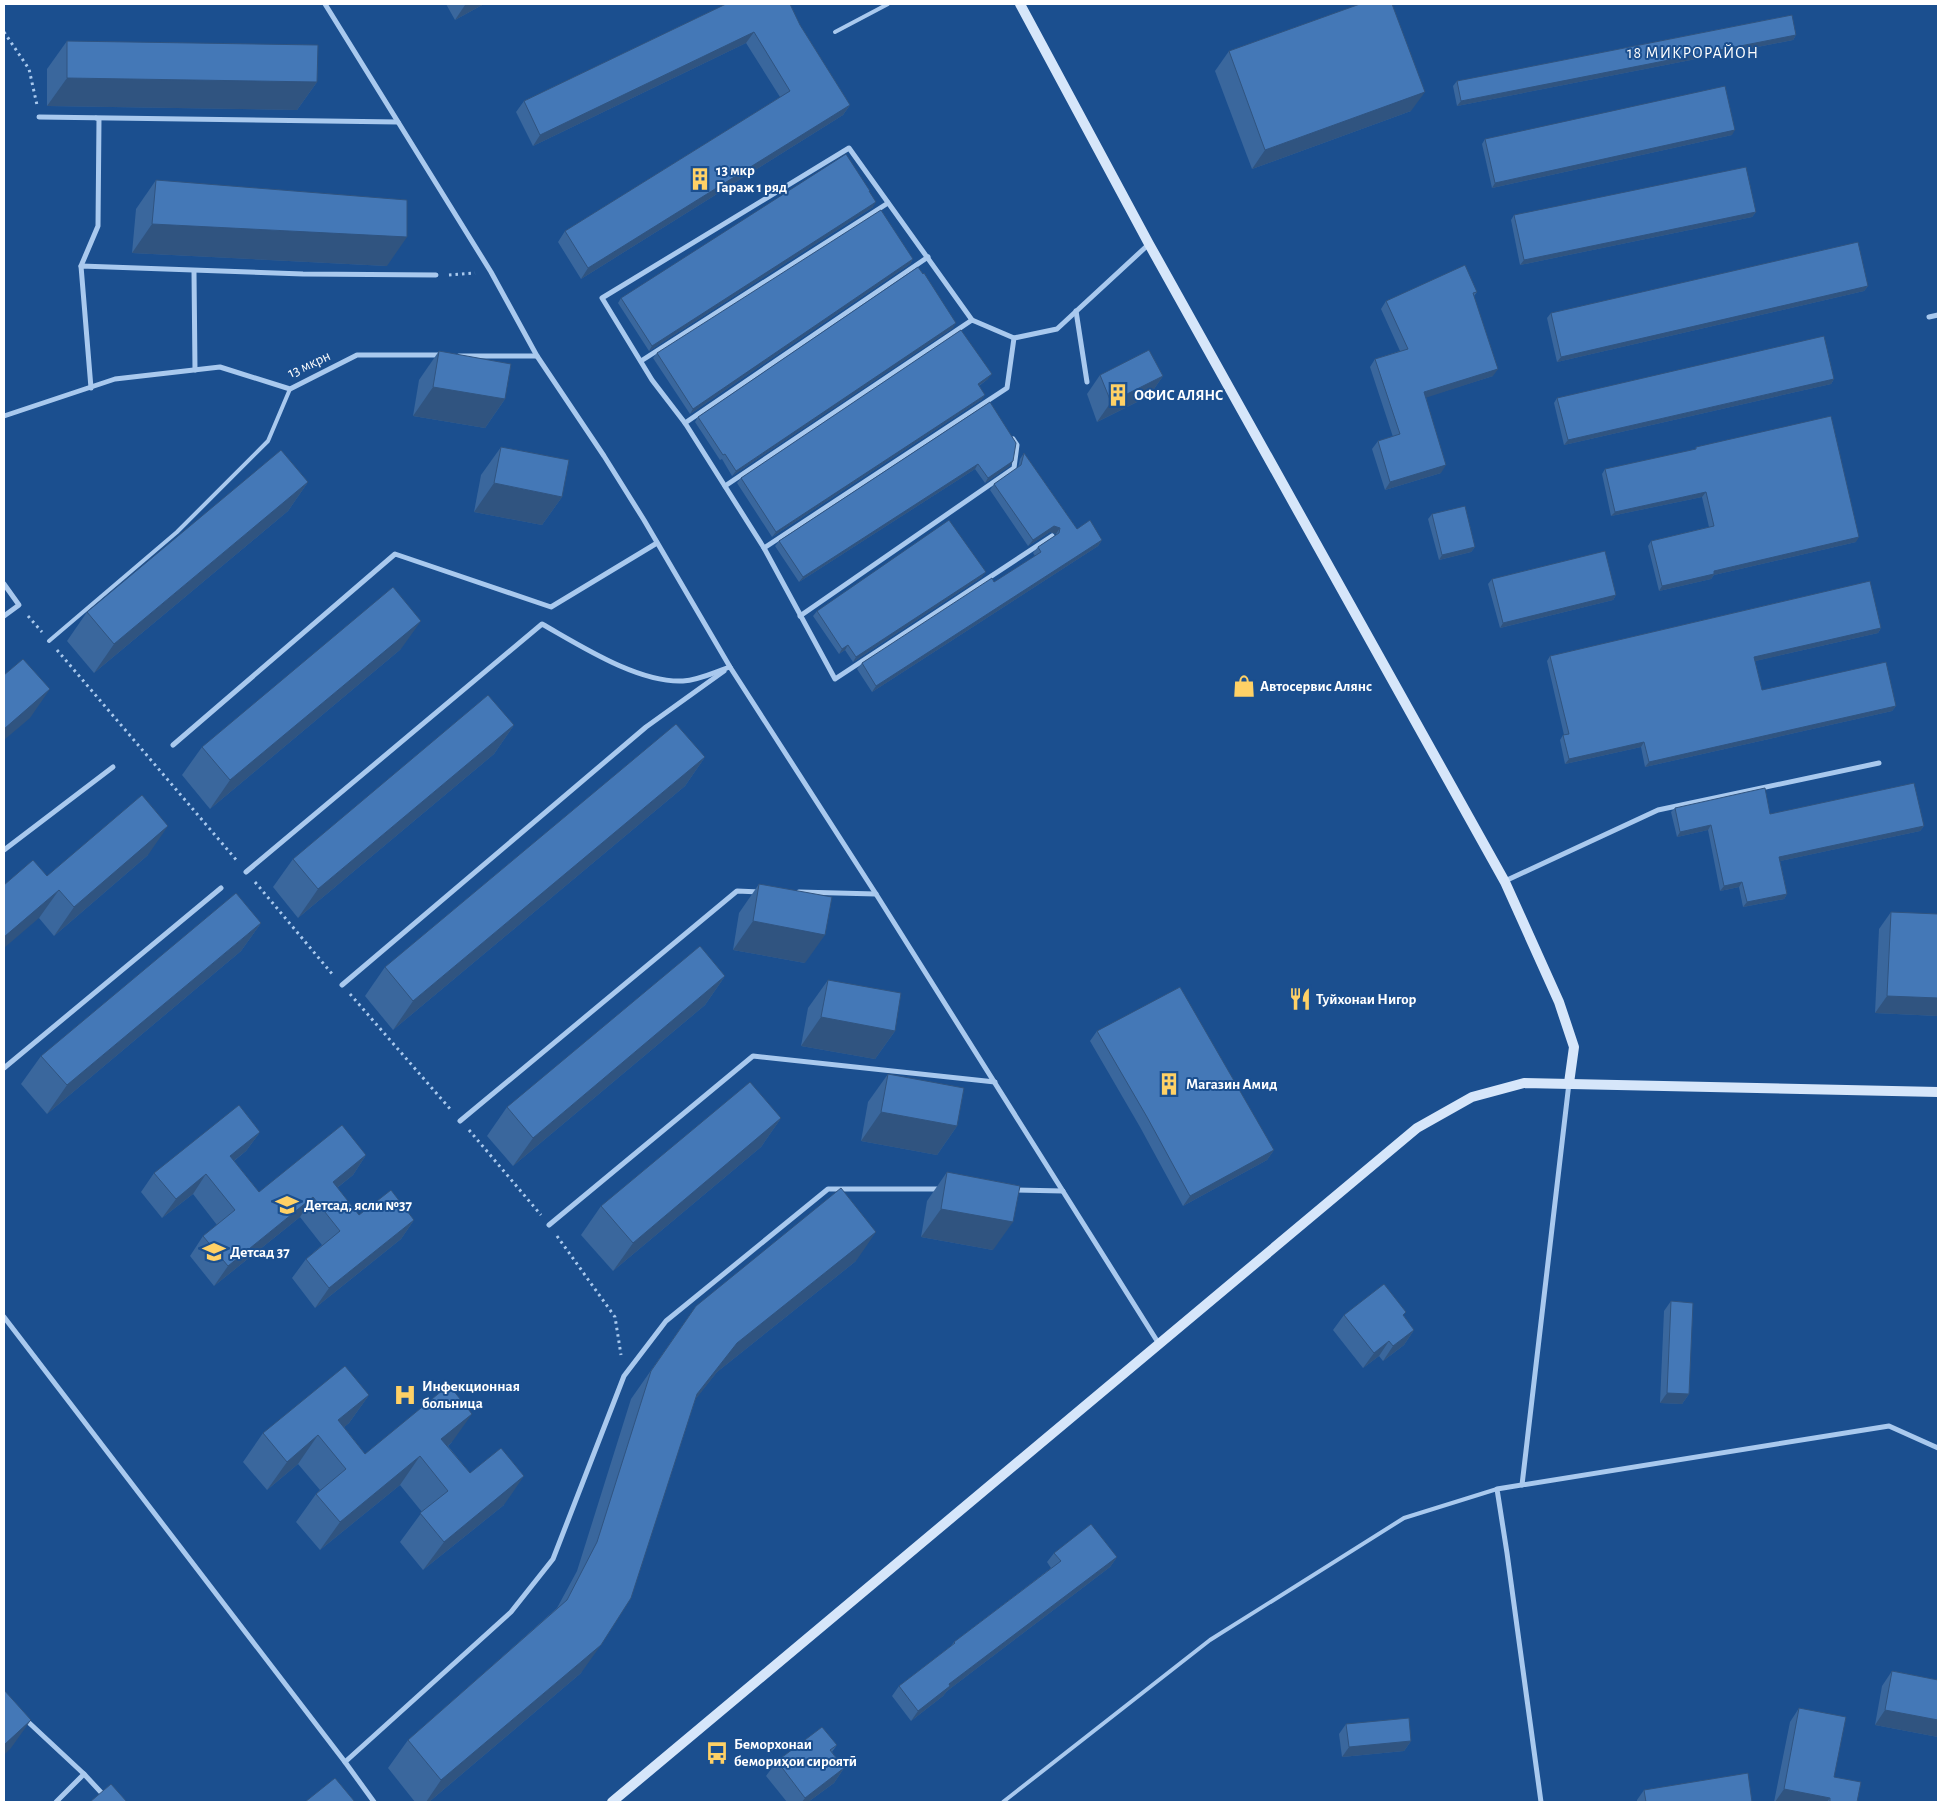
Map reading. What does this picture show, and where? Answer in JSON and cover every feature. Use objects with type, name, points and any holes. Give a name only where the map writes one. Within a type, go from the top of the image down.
[{"type":"main road","points":[[1020,4],[1149,244],[1505,882],[1559,1002],[1574,1047],[1569,1083]]},
{"type":"main road","points":[[612,1802],[1417,1128],[1472,1097],[1524,1082],[1938,1092]]},
{"type":"street","points":[[324,4],[491,272],[537,356],[604,456],[730,667],[876,894],[1159,1344]]},
{"type":"street","points":[[39,117],[398,122]]},
{"type":"street","points":[[39,117],[99,119],[98,226],[81,266],[91,388]]},
{"type":"street","points":[[1052,536],[835,679],[764,548],[685,423],[652,380],[602,298],[849,148],[972,320],[1014,338],[1057,329],[1149,244]]},
{"type":"street","points":[[641,361],[888,203]]},
{"type":"street","points":[[685,423],[928,258]]},
{"type":"street","points":[[81,266],[194,272],[436,275]]},
{"type":"street","points":[[194,272],[196,370]]},
{"type":"street","points":[[1076,311],[1087,382]]},
{"type":"street","points":[[1929,317],[1938,316]]},
{"type":"street","points":[[725,486],[972,320]]},
{"type":"street","points":[[764,548],[1007,388],[1014,338]]},
{"type":"street","name":"13 мкрн","points":[[4,416],[115,379],[220,367],[290,389],[357,355],[447,356]]},
{"type":"street","points":[[457,356],[537,356]]},
{"type":"street","points":[[988,401],[993,408]]},
{"type":"street","points":[[800,616],[1014,468],[1017,445],[1007,430]]},
{"type":"street","points":[[173,745],[395,554],[551,607],[657,543]]},
{"type":"street","points":[[4,584],[18,605],[4,616]]},
{"type":"street","points":[[246,872],[542,624],[621,665],[655,678],[684,681],[730,667]]},
{"type":"street","points":[[342,984],[646,727],[730,667]]},
{"type":"street","points":[[1505,882],[1658,810],[1878,763]]},
{"type":"street","points":[[4,850],[113,767]]},
{"type":"street","points":[[4,1068],[221,888]]},
{"type":"street","points":[[460,1121],[738,891],[767,892]]},
{"type":"street","points":[[797,892],[876,894]]},
{"type":"street","points":[[549,1225],[753,1056],[994,1082]]},
{"type":"street","points":[[1522,1485],[1569,1083]]},
{"type":"street","points":[[346,1762],[511,1612],[553,1560],[624,1376],[666,1321],[828,1189],[948,1190]]},
{"type":"street","points":[[1005,1190],[1063,1191]]},
{"type":"street","points":[[4,1317],[346,1762],[374,1802]]},
{"type":"street","points":[[1541,1802],[1508,1553],[1497,1489],[1889,1426],[1938,1448]]},
{"type":"street","points":[[18,1713],[84,1774],[110,1802]]},
{"type":"street","points":[[56,1802],[84,1774]]},
{"type":"lane","points":[[835,32],[888,4]]},
{"type":"lane","points":[[49,641],[177,532],[268,441],[290,389]]},
{"type":"lane","points":[[1003,1802],[1210,1640],[1404,1518],[1497,1489]]},
{"type":"path","points":[[4,32],[29,69],[39,117]]},
{"type":"path","points":[[436,275],[491,272]]},
{"type":"building","points":[[726,4],[790,4],[800,25],[850,105],[588,268],[565,231],[790,91],[754,32],[540,135],[524,101]]},
{"type":"building","points":[[1360,4],[1392,4],[1425,92],[1265,150],[1229,51]]},
{"type":"building","points":[[1792,15],[1796,35],[1461,101],[1457,81]]},
{"type":"building","points":[[67,41],[318,45],[317,82],[67,78]]},
{"type":"building","points":[[1725,86],[1735,130],[1495,183],[1485,139]]},
{"type":"building","points":[[846,154],[876,202],[652,346],[621,298]]},
{"type":"building","points":[[1746,167],[1756,212],[1524,260],[1514,215]]},
{"type":"building","points":[[156,180],[407,200],[407,237],[152,224]]},
{"type":"building","points":[[881,210],[913,259],[693,409],[657,353]]},
{"type":"building","points":[[1858,242],[1868,286],[1561,357],[1551,313]]},
{"type":"building","points":[[1465,265],[1477,292],[1473,293],[1498,369],[1424,392],[1446,465],[1390,482],[1378,441],[1400,434],[1375,359],[1408,349],[1386,301]]},
{"type":"building","points":[[918,267],[924,273],[956,323],[736,471],[698,417]]},
{"type":"building","points":[[961,330],[992,374],[978,384],[985,395],[776,532],[741,478]]},
{"type":"building","points":[[1824,336],[1834,379],[1568,440],[1557,398]]},
{"type":"building","points":[[1149,350],[1163,376],[1111,402],[1100,375]]},
{"type":"building","points":[[439,351],[511,364],[505,399],[433,387]]},
{"type":"building","points":[[990,402],[1016,443],[1013,461],[988,478],[978,464],[803,577],[779,541]]},
{"type":"building","points":[[1831,416],[1859,537],[1714,571],[1714,574],[1662,586],[1651,541],[1714,526],[1706,492],[1615,512],[1605,469]]},
{"type":"building","points":[[501,447],[569,460],[562,497],[494,483]]},
{"type":"building","points":[[281,450],[308,482],[114,644],[87,612]]},
{"type":"building","points":[[1024,453],[1077,529],[1090,520],[1102,540],[876,686],[862,663],[992,578],[994,582],[1041,552],[1038,547],[1059,533],[1060,528],[1054,526],[1033,540],[994,484],[1021,465]]},
{"type":"building","points":[[1465,506],[1475,547],[1442,555],[1432,514]]},
{"type":"building","points":[[949,520],[986,572],[856,657],[848,645],[842,649],[817,611]]},
{"type":"building","points":[[1605,551],[1616,595],[1503,623],[1492,579]]},
{"type":"building","points":[[1870,581],[1881,628],[1754,657],[1762,690],[1886,662],[1896,706],[1649,762],[1644,742],[1569,759],[1563,735],[1569,734],[1550,656]]},
{"type":"building","points":[[393,587],[421,621],[230,780],[202,747]]},
{"type":"building","points":[[23,659],[50,689],[4,729],[4,675]]},
{"type":"building","points":[[488,695],[514,725],[318,889],[293,859]]},
{"type":"building","points":[[676,724],[705,757],[413,1001],[385,967]]},
{"type":"building","points":[[1914,783],[1924,826],[1779,857],[1787,894],[1747,902],[1742,882],[1724,886],[1711,825],[1680,832],[1675,808],[1765,788],[1770,814]]},
{"type":"building","points":[[142,795],[168,826],[74,907],[59,890],[4,937],[4,885],[33,860],[47,876]]},
{"type":"building","points":[[759,884],[832,897],[825,935],[753,921]]},
{"type":"building","points":[[236,893],[261,923],[67,1085],[41,1056]]},
{"type":"building","points":[[1891,912],[1938,914],[1938,998],[1887,996]]},
{"type":"building","points":[[700,946],[725,976],[533,1138],[507,1107]]},
{"type":"building","points":[[828,980],[901,993],[895,1031],[821,1017]]},
{"type":"building","name":"Магазин Амид","points":[[1180,987],[1274,1150],[1190,1196],[1097,1031]]},
{"type":"building","points":[[888,1074],[964,1088],[957,1126],[881,1112]]},
{"type":"building","points":[[750,1082],[781,1118],[633,1243],[601,1206]]},
{"type":"building","points":[[239,1105],[260,1132],[230,1156],[259,1192],[342,1125],[366,1155],[333,1182],[359,1215],[391,1190],[414,1220],[329,1288],[306,1259],[340,1231],[313,1197],[228,1266],[203,1236],[235,1210],[206,1174],[176,1199],[154,1173]]},
{"type":"building","points":[[947,1172],[1020,1186],[1013,1222],[941,1209]]},
{"type":"building","points":[[841,1188],[876,1232],[737,1343],[697,1394],[631,1598],[601,1645],[441,1780],[408,1740],[567,1600],[597,1542],[651,1371],[696,1306]]},
{"type":"building","points":[[1384,1284],[1406,1312],[1403,1315],[1414,1330],[1393,1346],[1389,1341],[1374,1353],[1344,1315]]},
{"type":"building","points":[[1671,1301],[1693,1303],[1689,1394],[1667,1393]]},
{"type":"building","points":[[345,1366],[369,1395],[338,1420],[365,1454],[449,1385],[472,1414],[441,1439],[470,1473],[501,1448],[524,1476],[444,1542],[420,1513],[448,1491],[420,1456],[340,1522],[316,1494],[346,1469],[318,1435],[287,1462],[263,1433]]},
{"type":"building","points":[[1091,1524],[1117,1557],[949,1684],[950,1686],[918,1711],[899,1686],[1061,1561],[1054,1553]]},
{"type":"building","points":[[1892,1671],[1938,1680],[1938,1720],[1885,1710]]},
{"type":"building","points":[[4,1690],[31,1720],[4,1745]]},
{"type":"building","points":[[1799,1708],[1846,1717],[1834,1777],[1861,1782],[1857,1802],[1830,1802],[1830,1798],[1784,1789]]},
{"type":"building","points":[[1409,1718],[1411,1741],[1349,1747],[1346,1724]]},
{"type":"building","points":[[822,1727],[837,1745],[830,1750],[844,1768],[805,1798],[777,1761]]},
{"type":"building","points":[[1748,1773],[1752,1802],[1646,1802],[1644,1790]]},
{"type":"building","points":[[335,1778],[355,1802],[305,1802]]},
{"type":"building","points":[[111,1784],[127,1802],[90,1802]]},
{"type":"place","name":"13 мкр Гараж 1 ряд","points":[[700,179]]},
{"type":"place","name":"ОФИС АЛЯНС","points":[[1118,395]]},
{"type":"place","name":"Автосервис Алянс","points":[[1244,686]]},
{"type":"place","name":"Туйхонаи Нигор","points":[[1300,999]]},
{"type":"place","name":"Магазин Амид","points":[[1169,1084]]},
{"type":"place","name":"Детсад, ясли №37","points":[[287,1205]]},
{"type":"place","name":"Детсад 37","points":[[214,1252]]},
{"type":"place","name":"Инфекционная больница","points":[[405,1395]]},
{"type":"place","name":"Беморхонаи бемориҳои сироятӣ","points":[[717,1753]]},
{"type":"district","name":"18 МИКРОРАЙОН","points":[[1693,52]]}]
